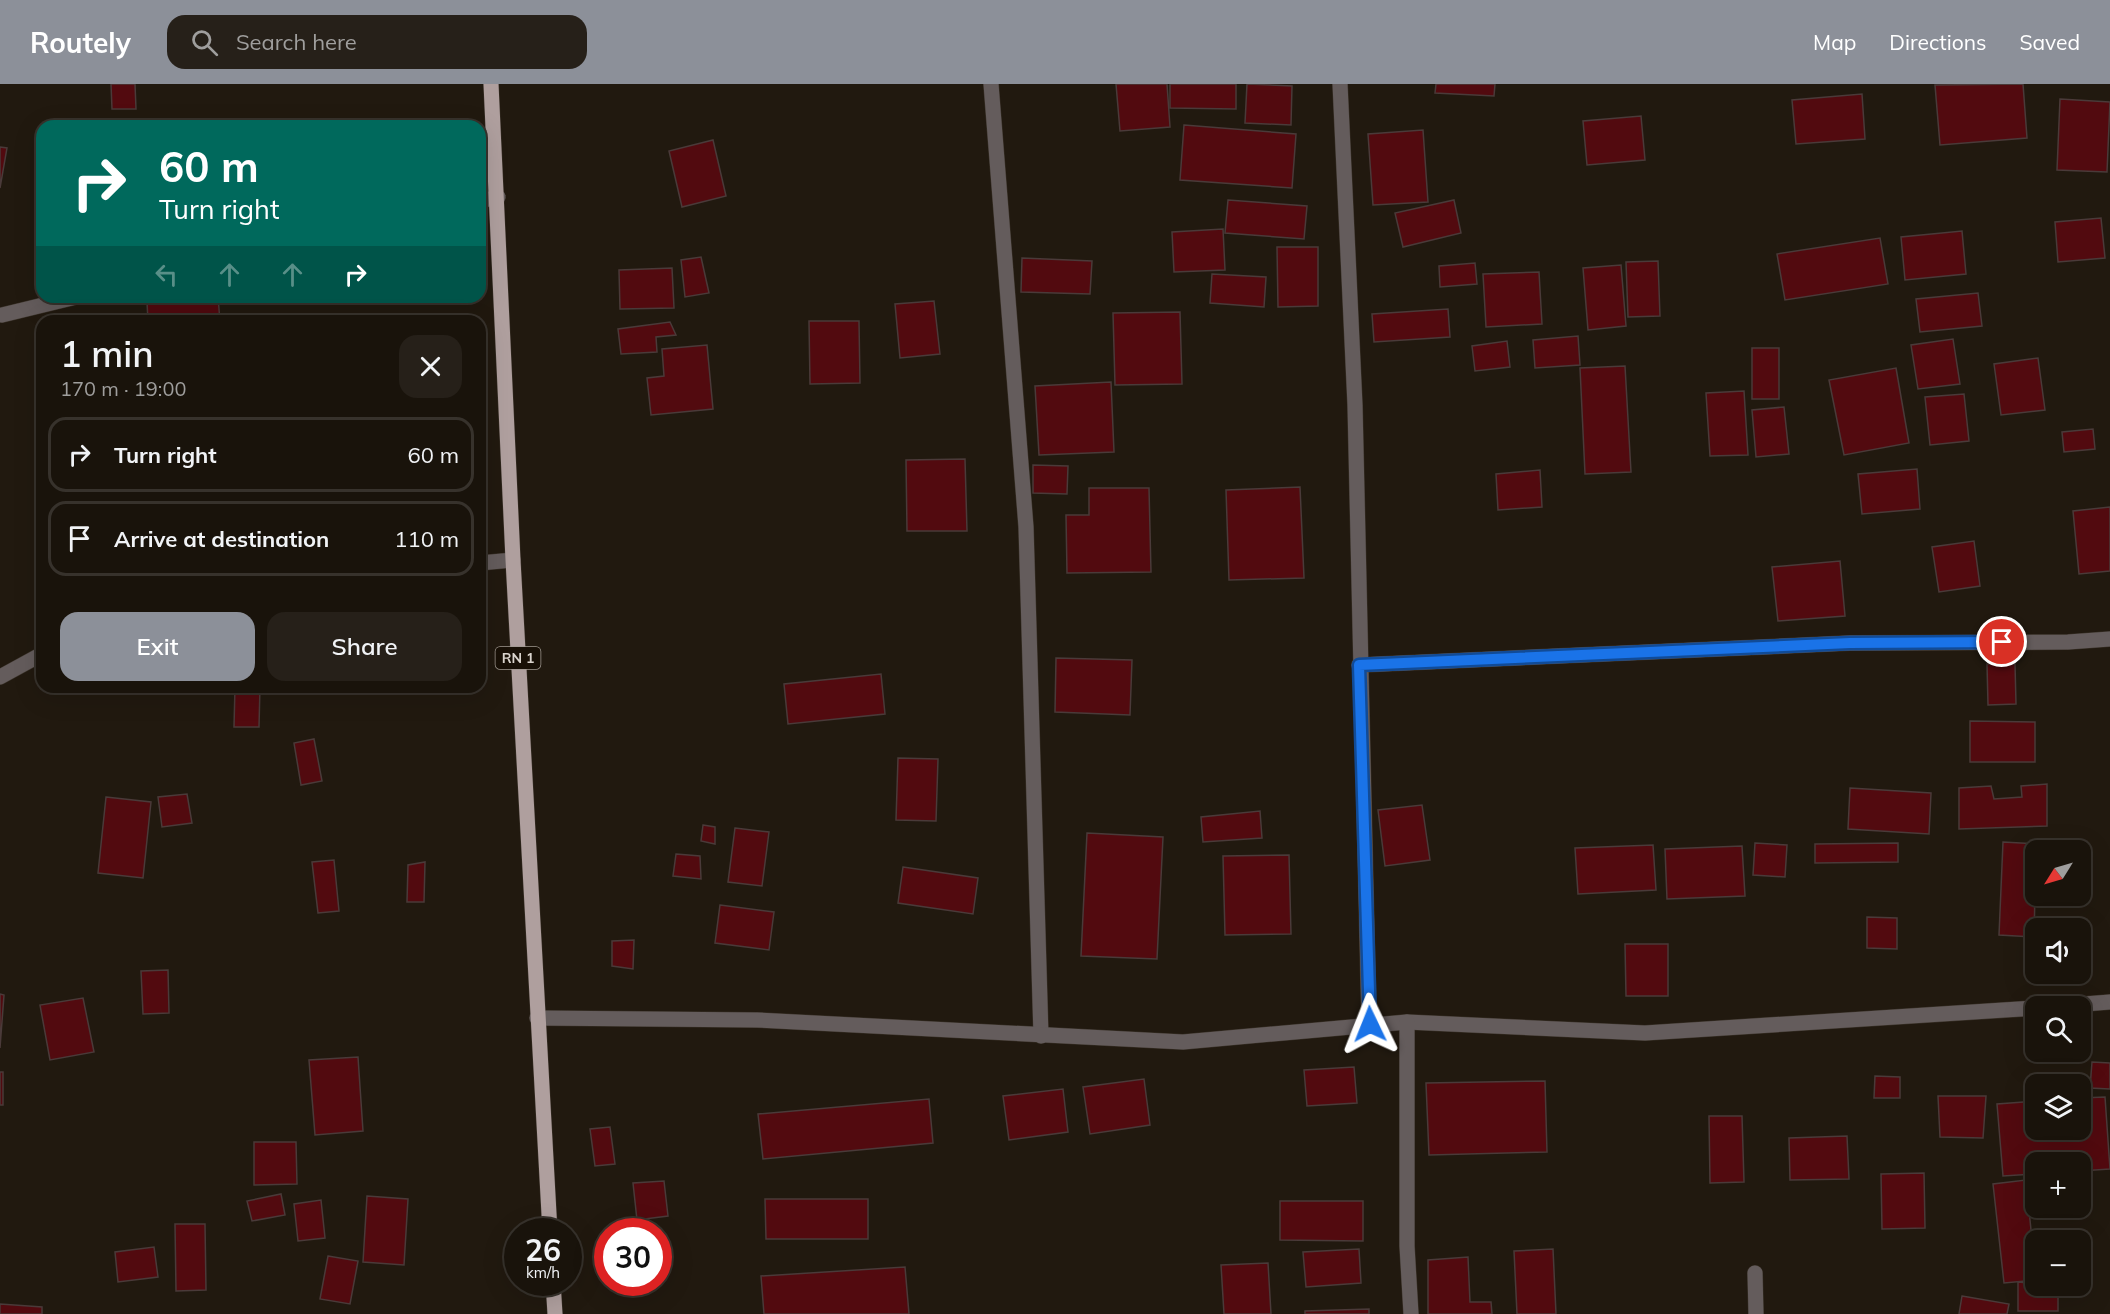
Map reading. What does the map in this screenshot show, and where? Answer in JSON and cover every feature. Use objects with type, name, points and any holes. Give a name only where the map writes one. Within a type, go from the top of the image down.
[{"type":"main road","name":"RN 1","points":[[491,84],[513,560],[549,1218]]},
{"type":"main road","points":[[554,1296],[555,1314]]},
{"type":"street","points":[[991,84],[1026,527],[1041,1036]]},
{"type":"street","points":[[1340,84],[1354,405],[1370,1024]]},
{"type":"street","points":[[486,200],[498,197]]},
{"type":"street","points":[[2,315],[51,303]]},
{"type":"street","points":[[486,562],[513,560]]},
{"type":"street","points":[[1359,665],[1850,643],[2068,642],[2110,639]]},
{"type":"street","points":[[0,677],[36,657]]},
{"type":"street","points":[[2091,1003],[2110,1002]]},
{"type":"street","points":[[537,1018],[757,1020],[1184,1042],[1407,1022],[1645,1033],[2025,1009]]},
{"type":"street","points":[[1407,1022],[1407,1246],[1411,1314]]},
{"type":"street","points":[[1755,1273],[1756,1314]]},
{"type":"building","points":[[111,84],[135,84],[136,109],[112,109]]},
{"type":"building","points":[[1116,84],[1167,84],[1170,127],[1120,131]]},
{"type":"building","points":[[1170,84],[1236,84],[1236,109],[1170,108]]},
{"type":"building","points":[[1247,84],[1292,86],[1291,125],[1245,123]]},
{"type":"building","points":[[1436,84],[1495,84],[1494,96],[1435,93]]},
{"type":"building","points":[[2023,84],[2027,138],[1940,145],[1935,85]]},
{"type":"building","points":[[1862,94],[1865,139],[1796,144],[1792,100]]},
{"type":"building","points":[[2060,99],[2110,102],[2107,172],[2057,170]]},
{"type":"building","points":[[1641,116],[1645,160],[1587,165],[1583,121]]},
{"type":"building","points":[[1184,125],[1296,134],[1292,188],[1180,180]]},
{"type":"building","points":[[1423,130],[1428,202],[1373,205],[1368,134]]},
{"type":"building","points":[[713,140],[726,196],[682,207],[669,151]]},
{"type":"building","points":[[0,147],[7,148],[0,188]]},
{"type":"building","points":[[1228,200],[1307,206],[1304,239],[1225,233]]},
{"type":"building","points":[[1454,200],[1461,233],[1403,247],[1395,213]]},
{"type":"building","points":[[2101,218],[2105,258],[2058,262],[2055,222]]},
{"type":"building","points":[[1223,229],[1225,270],[1174,272],[1172,232]]},
{"type":"building","points":[[1962,231],[1966,274],[1905,280],[1901,237]]},
{"type":"building","points":[[1880,238],[1888,284],[1785,300],[1777,254]]},
{"type":"building","points":[[1277,247],[1318,247],[1318,306],[1278,307]]},
{"type":"building","points":[[701,257],[709,293],[685,297],[681,260]]},
{"type":"building","points":[[1022,258],[1092,261],[1090,294],[1021,292]]},
{"type":"building","points":[[1658,261],[1660,316],[1628,317],[1626,262]]},
{"type":"building","points":[[1475,263],[1477,284],[1440,287],[1439,266]]},
{"type":"building","points":[[1621,265],[1626,326],[1588,330],[1583,268]]},
{"type":"building","points":[[672,268],[674,308],[620,309],[619,270]]},
{"type":"building","points":[[1539,272],[1542,324],[1486,327],[1483,274]]},
{"type":"building","points":[[1212,274],[1266,277],[1264,307],[1210,303]]},
{"type":"building","points":[[1978,293],[1982,326],[1920,332],[1916,299]]},
{"type":"building","points":[[934,301],[940,354],[900,358],[895,304]]},
{"type":"building","points":[[147,303],[218,303],[220,315],[148,315]]},
{"type":"building","points":[[1448,309],[1450,337],[1374,342],[1372,314]]},
{"type":"building","points":[[1180,312],[1182,384],[1115,385],[1113,313]]},
{"type":"building","points":[[809,321],[859,321],[860,383],[810,384]]},
{"type":"building","points":[[670,322],[676,335],[656,337],[657,352],[621,354],[618,329]]},
{"type":"building","points":[[1578,336],[1580,365],[1535,368],[1533,340]]},
{"type":"building","points":[[1953,339],[1960,384],[1918,389],[1911,345]]},
{"type":"building","points":[[1507,341],[1510,367],[1475,371],[1472,346]]},
{"type":"building","points":[[707,345],[713,409],[651,415],[647,378],[664,376],[662,349]]},
{"type":"building","points":[[1752,348],[1779,348],[1779,399],[1752,399]]},
{"type":"building","points":[[2038,358],[2045,410],[2001,415],[1994,364]]},
{"type":"building","points":[[1625,366],[1631,472],[1585,474],[1580,368]]},
{"type":"building","points":[[1896,368],[1909,443],[1844,455],[1829,380]]},
{"type":"building","points":[[1111,382],[1114,452],[1039,455],[1035,386]]},
{"type":"building","points":[[1744,391],[1748,455],[1710,456],[1706,393]]},
{"type":"building","points":[[1964,394],[1969,441],[1930,445],[1925,397]]},
{"type":"building","points":[[1784,407],[1789,454],[1756,457],[1752,410]]},
{"type":"building","points":[[2093,429],[2095,449],[2064,452],[2062,432]]},
{"type":"building","points":[[965,459],[967,531],[907,531],[906,460]]},
{"type":"building","points":[[1033,465],[1068,466],[1067,494],[1033,493]]},
{"type":"building","points":[[1917,469],[1920,509],[1862,514],[1858,474]]},
{"type":"building","points":[[1540,470],[1542,507],[1498,510],[1496,474]]},
{"type":"building","points":[[1300,487],[1304,578],[1229,580],[1226,490]]},
{"type":"building","points":[[1089,488],[1149,488],[1151,572],[1067,573],[1066,515],[1089,515]]},
{"type":"building","points":[[2110,507],[2110,571],[2079,574],[2073,511]]},
{"type":"building","points":[[1974,541],[1980,586],[1939,592],[1932,547]]},
{"type":"building","points":[[1840,561],[1845,616],[1778,621],[1772,567]]},
{"type":"building","points":[[1056,658],[1132,660],[1130,715],[1055,712]]},
{"type":"building","points":[[1987,664],[2015,664],[2016,704],[1988,705]]},
{"type":"building","points":[[881,674],[885,714],[788,724],[784,684]]},
{"type":"building","points":[[235,693],[260,693],[259,727],[234,727]]},
{"type":"building","points":[[1970,721],[2035,722],[2035,762],[1970,762]]},
{"type":"building","points":[[314,739],[322,781],[301,785],[294,743]]},
{"type":"building","points":[[898,758],[938,759],[936,821],[896,820]]},
{"type":"building","points":[[2047,784],[2047,826],[1959,829],[1959,788],[1991,786],[1994,799],[2022,797],[2021,786]]},
{"type":"building","points":[[1850,788],[1931,793],[1929,834],[1848,829]]},
{"type":"building","points":[[187,794],[192,823],[162,827],[158,797]]},
{"type":"building","points":[[106,797],[151,802],[143,878],[98,873]]},
{"type":"building","points":[[1422,805],[1430,860],[1385,866],[1378,810]]},
{"type":"building","points":[[1260,811],[1262,838],[1203,842],[1201,817]]},
{"type":"building","points":[[703,825],[715,827],[715,844],[701,841]]},
{"type":"building","points":[[735,828],[769,832],[762,886],[728,882]]},
{"type":"building","points":[[1087,833],[1163,837],[1157,959],[1081,956]]},
{"type":"building","points":[[2003,842],[2025,843],[2025,906],[2035,906],[2034,918],[2025,918],[2025,936],[1999,935]]},
{"type":"building","points":[[1755,843],[1787,845],[1785,877],[1753,875]]},
{"type":"building","points":[[1898,843],[1898,862],[1815,863],[1815,844]]},
{"type":"building","points":[[1653,845],[1656,890],[1578,894],[1575,848]]},
{"type":"building","points":[[1742,846],[1745,896],[1667,899],[1665,849]]},
{"type":"building","points":[[676,854],[700,856],[701,879],[673,876]]},
{"type":"building","points":[[1289,855],[1291,934],[1225,935],[1223,856]]},
{"type":"building","points":[[334,860],[339,911],[318,913],[312,862]]},
{"type":"building","points":[[425,862],[424,902],[407,902],[408,865]]},
{"type":"building","points":[[903,867],[978,878],[973,914],[898,903]]},
{"type":"building","points":[[720,905],[774,912],[769,950],[715,943]]},
{"type":"building","points":[[1867,917],[1897,918],[1897,949],[1867,948]]},
{"type":"building","points":[[634,940],[633,969],[612,966],[612,941]]},
{"type":"building","points":[[1625,944],[1668,944],[1668,996],[1626,996]]},
{"type":"building","points":[[168,970],[169,1013],[143,1014],[141,971]]},
{"type":"building","points":[[0,994],[4,995],[0,1048]]},
{"type":"building","points":[[83,998],[94,1052],[50,1060],[40,1005]]},
{"type":"building","points":[[358,1057],[363,1131],[315,1135],[309,1060]]},
{"type":"building","points":[[2092,1062],[2110,1063],[2110,1089],[2091,1088]]},
{"type":"building","points":[[1354,1067],[1357,1103],[1307,1106],[1304,1070]]},
{"type":"building","points":[[0,1072],[3,1072],[3,1105],[0,1105]]},
{"type":"building","points":[[1875,1076],[1900,1077],[1900,1098],[1874,1098]]},
{"type":"building","points":[[1144,1079],[1150,1125],[1090,1134],[1083,1087]]},
{"type":"building","points":[[1545,1081],[1547,1152],[1429,1155],[1426,1083]]},
{"type":"building","points":[[1063,1089],[1068,1132],[1009,1140],[1003,1096]]},
{"type":"building","points":[[1938,1096],[1986,1096],[1983,1138],[1940,1137]]},
{"type":"building","points":[[2105,1097],[2110,1169],[2091,1170],[2091,1152],[2025,1152],[2025,1175],[2003,1176],[1997,1104],[2025,1102],[2025,1140],[2091,1140],[2091,1098]]},
{"type":"building","points":[[929,1099],[933,1143],[763,1159],[758,1114]]},
{"type":"building","points":[[1709,1116],[1742,1116],[1744,1182],[1710,1183]]},
{"type":"building","points":[[610,1127],[615,1164],[595,1166],[590,1129]]},
{"type":"building","points":[[1847,1136],[1849,1179],[1790,1180],[1789,1138]]},
{"type":"building","points":[[254,1142],[296,1142],[297,1184],[254,1185]]},
{"type":"building","points":[[1924,1173],[1925,1228],[1882,1229],[1881,1174]]},
{"type":"building","points":[[2025,1180],[2025,1218],[2030,1218],[2031,1230],[2025,1230],[2025,1281],[2004,1283],[1993,1184]]},
{"type":"building","points":[[664,1181],[668,1216],[637,1218],[633,1183]]},
{"type":"building","points":[[281,1194],[285,1215],[252,1221],[247,1201]]},
{"type":"building","points":[[367,1196],[408,1199],[404,1265],[363,1262]]},
{"type":"building","points":[[765,1199],[868,1199],[868,1239],[766,1239]]},
{"type":"building","points":[[321,1200],[325,1238],[298,1241],[294,1204]]},
{"type":"building","points":[[1280,1201],[1363,1201],[1363,1241],[1280,1240]]},
{"type":"building","points":[[175,1224],[205,1224],[206,1290],[176,1291]]},
{"type":"building","points":[[154,1247],[158,1277],[118,1282],[115,1252]]},
{"type":"building","points":[[1359,1249],[1361,1283],[1306,1287],[1303,1252]]},
{"type":"building","points":[[1553,1249],[1556,1314],[1517,1314],[1514,1251]]},
{"type":"building","points":[[328,1256],[358,1261],[350,1304],[320,1299]]},
{"type":"building","points":[[1468,1257],[1470,1302],[1491,1302],[1492,1314],[1428,1314],[1428,1260]]},
{"type":"building","points":[[1268,1263],[1271,1314],[1224,1314],[1221,1265]]},
{"type":"building","points":[[905,1267],[909,1314],[764,1314],[761,1276]]},
{"type":"building","points":[[2018,1282],[2025,1283],[2025,1296],[2058,1296],[2058,1311],[2018,1311]]},
{"type":"building","points":[[1962,1296],[2009,1304],[2007,1314],[1959,1314]]},
{"type":"building","points":[[0,1304],[42,1307],[42,1314],[0,1314]]},
{"type":"building","points":[[1369,1309],[1369,1314],[1305,1314],[1305,1311]]},
{"type":"route","points":[[1370,1024],[1359,665],[1850,643],[2002,642]]}]
